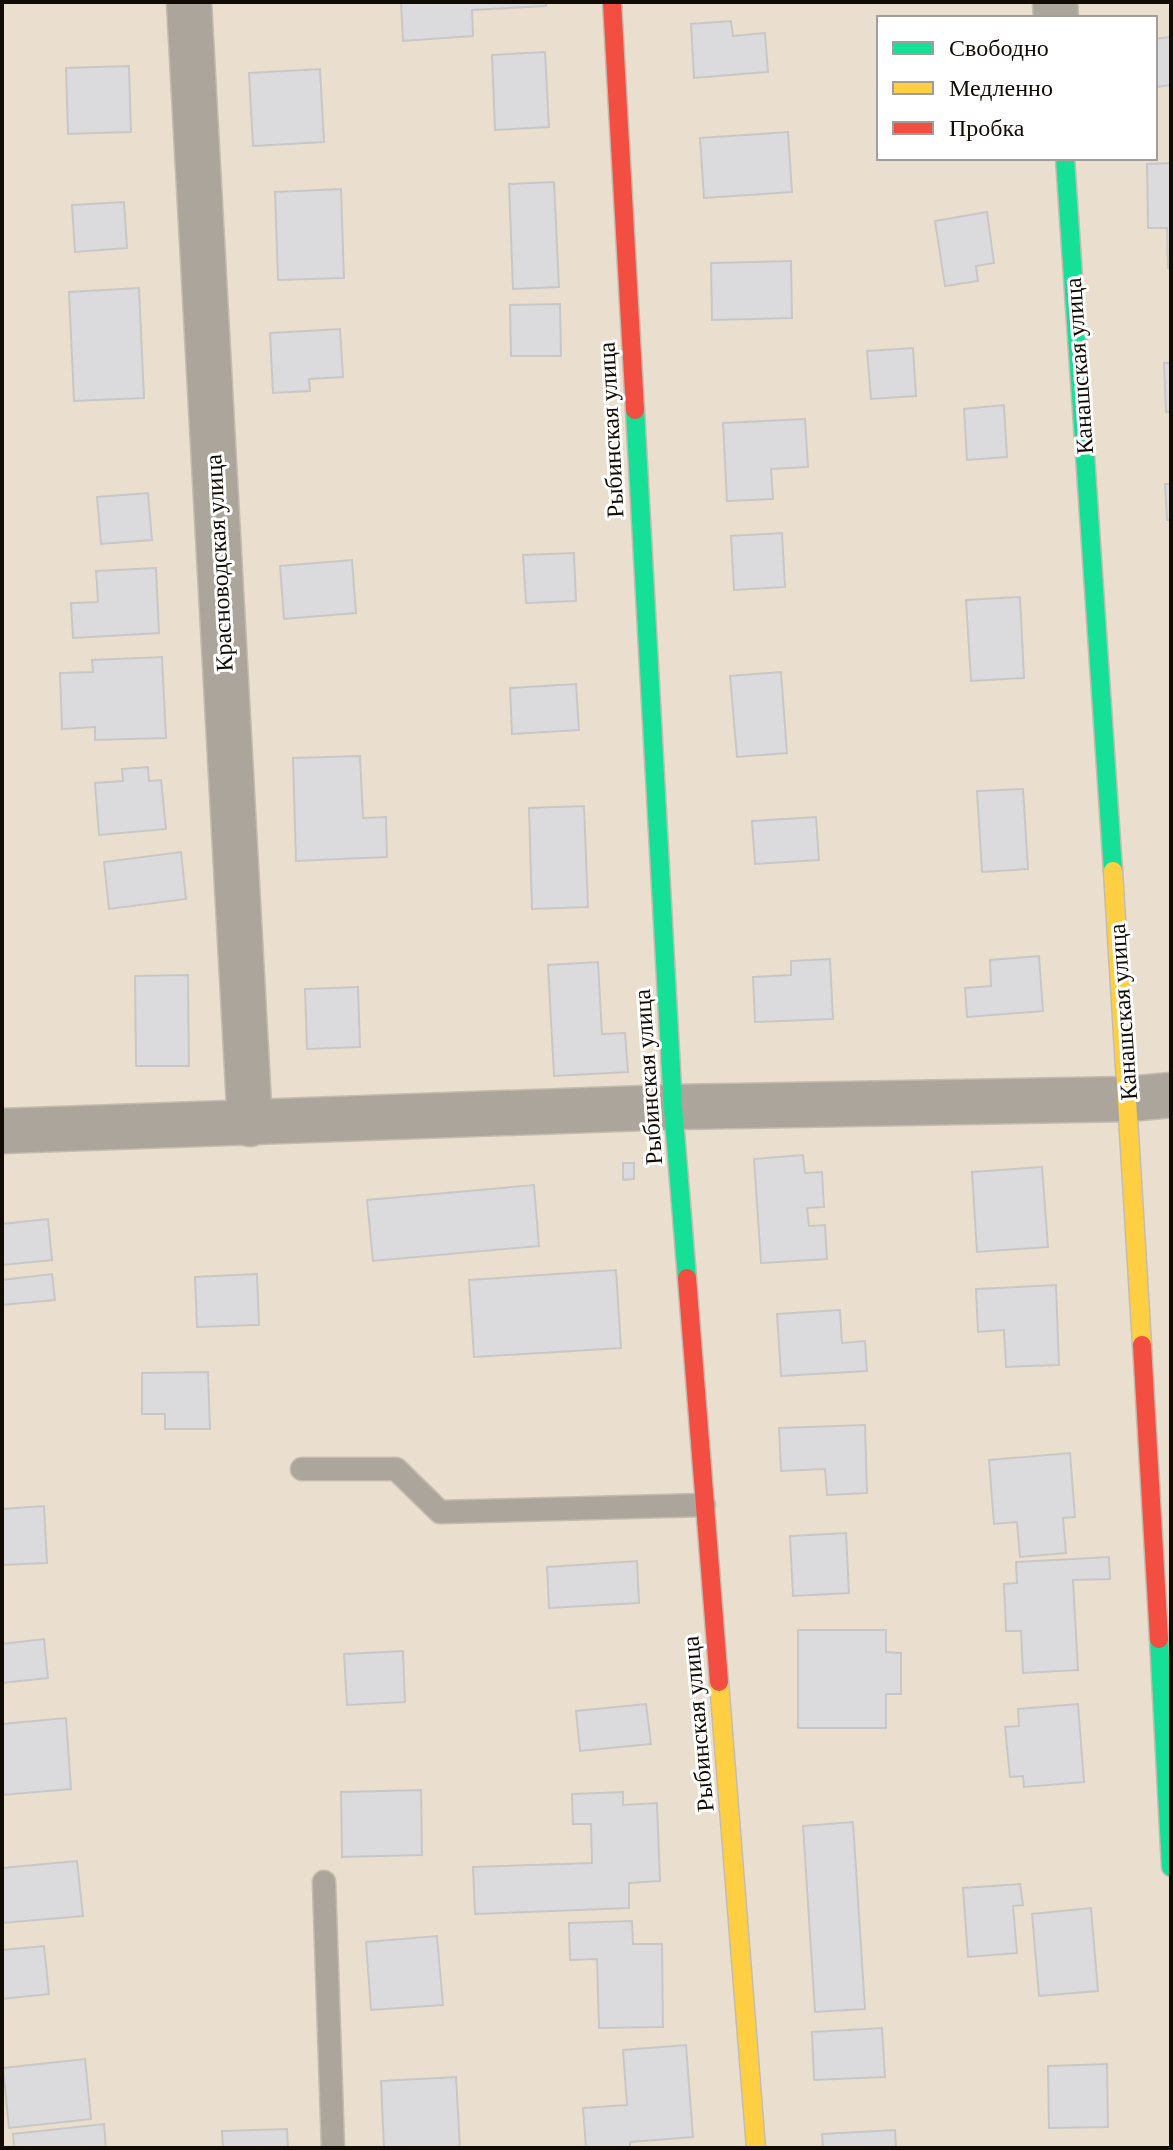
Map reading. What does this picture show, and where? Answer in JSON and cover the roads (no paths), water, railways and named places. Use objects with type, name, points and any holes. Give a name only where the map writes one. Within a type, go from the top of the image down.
[{"type":"street","name":"Красноводская улица","points":[[189,2],[250,1124]]},
{"type":"street","name":"Рыбинская улица","points":[[612,2],[673,1107],[756,2148]]},
{"type":"street","name":"Канашская улица","points":[[1065,160],[1150,1097],[1171,1867]]},
{"type":"street","points":[[2,1131],[673,1107],[1150,1097]]},
{"type":"lane","points":[[302,1469],[396,1469],[440,1512],[704,1505]]},
{"type":"lane","points":[[324,1882],[333,2148]]}]
